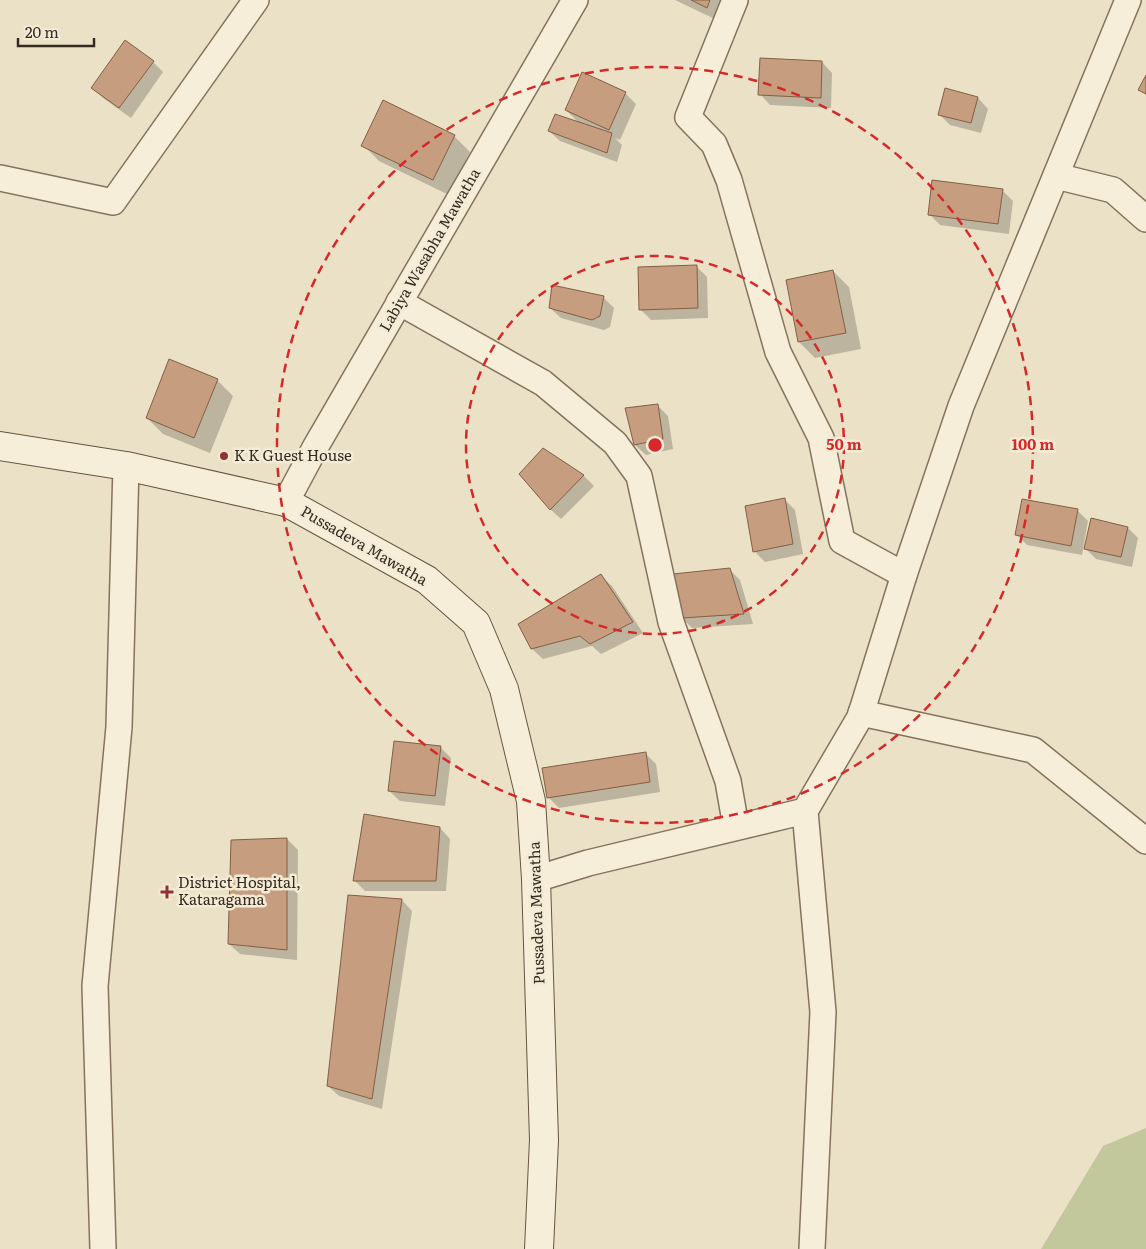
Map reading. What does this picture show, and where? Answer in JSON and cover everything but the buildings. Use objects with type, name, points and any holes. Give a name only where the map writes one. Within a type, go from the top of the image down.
[{"type":"street","points":[[0,178],[113,202],[256,0]]},
{"type":"street","name":"Labiya Wasabha Mawatha","points":[[286,502],[316,446],[575,0]]},
{"type":"street","points":[[735,0],[688,117],[714,144],[730,180],[778,352],[821,438],[842,541],[904,575]]},
{"type":"street","points":[[812,1249],[823,1012],[805,811],[860,717],[904,575],[961,406],[1128,0]]},
{"type":"street","points":[[1056,176],[1113,190],[1146,220]]},
{"type":"street","points":[[400,302],[543,383],[615,443],[639,476],[671,622],[728,782],[736,827]]},
{"type":"street","name":"Pussadeva Mawatha","points":[[0,446],[126,466],[286,502],[427,580],[476,623],[504,689],[531,801],[536,879],[544,1140],[539,1249]]},
{"type":"street","points":[[103,1249],[96,986],[119,727],[126,466]]},
{"type":"street","points":[[861,713],[1033,750],[1146,841]]},
{"type":"street","points":[[536,879],[588,863],[805,811]]},
{"type":"green space","points":[[1146,1128],[1146,1249],[1041,1249],[1103,1146]]},
{"type":"place","name":"K K Guest House","points":[[224,456]]},
{"type":"place","name":"District Hospital, Kataragama","points":[[167,892]]}]
